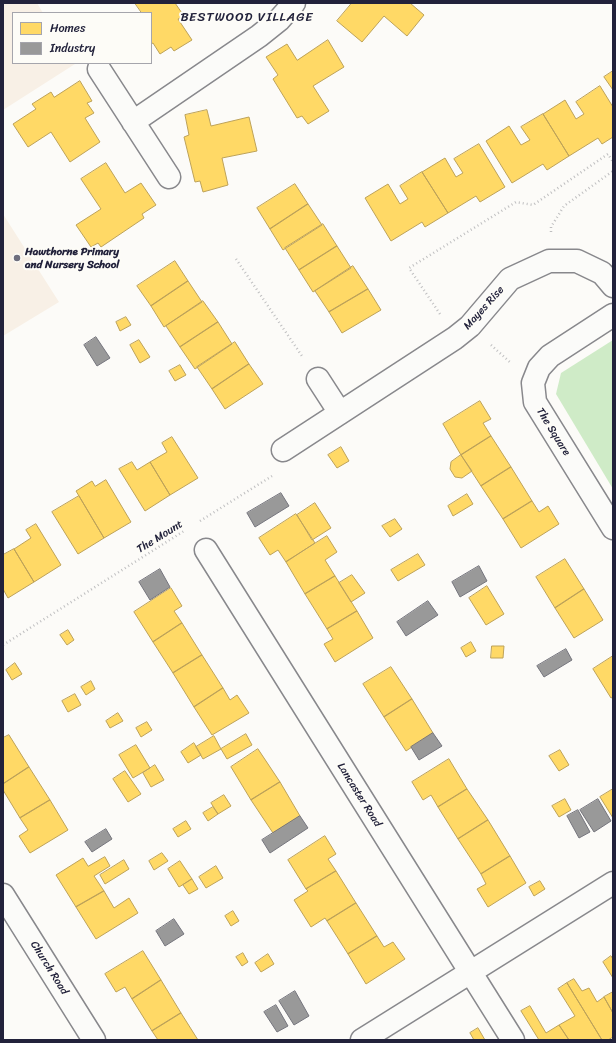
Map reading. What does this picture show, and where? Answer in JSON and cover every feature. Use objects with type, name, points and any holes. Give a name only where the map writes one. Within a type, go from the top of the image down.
[{"type":"street","points":[[133,122],[259,36],[279,20],[294,3]]},
{"type":"street","points":[[99,69],[169,178]]},
{"type":"street","name":"Mayes Rise","points":[[283,450],[455,338],[470,326],[510,279],[549,261],[577,261],[602,273],[613,286]]},
{"type":"street","name":"The Square","points":[[613,315],[550,356],[539,368],[533,383],[535,402],[613,528]]},
{"type":"street","points":[[318,379],[340,413]]},
{"type":"street","name":"Lancaster Road","points":[[206,550],[513,1040]]},
{"type":"street","points":[[362,1040],[613,883]]},
{"type":"street","name":"Church Road","points":[[3,895],[94,1040]]},
{"type":"path","points":[[435,308],[409,268],[516,202],[533,205],[608,154],[613,162]]},
{"type":"path","points":[[549,261],[551,227],[564,206],[613,170]]},
{"type":"path","points":[[236,259],[318,379]]},
{"type":"path","points":[[486,341],[512,364]]},
{"type":"path","name":"The Mount","points":[[198,523],[278,472]]},
{"type":"path","name":"The Mount","points":[[3,645],[184,531]]},
{"type":"shaded area","points":[[3,3],[37,3],[42,12],[12,12],[12,64],[75,64],[3,110]]},
{"type":"shaded area","name":"Hawthorne Primary and Nursery School","points":[[3,214],[59,302],[3,336]]},
{"type":"green space","points":[[613,340],[613,489],[556,394],[561,373]]},
{"type":"building: Homes","points":[[135,3],[175,3],[184,16],[178,19],[192,40],[174,51],[171,47],[160,54],[152,44],[152,12],[141,12]]},
{"type":"building: Homes","points":[[352,3],[410,3],[424,15],[407,36],[384,16],[362,42],[337,21]]},
{"type":"building: Homes","points":[[328,40],[344,67],[313,86],[329,111],[308,124],[302,116],[297,118],[273,79],[278,75],[266,57],[287,44],[297,60]]},
{"type":"building: Homes","points":[[613,71],[613,90],[604,77]]},
{"type":"building: Homes","points":[[80,81],[92,101],[87,103],[94,113],[85,118],[100,142],[70,162],[51,132],[28,147],[13,124],[36,109],[32,104],[51,92],[54,97]]},
{"type":"building: Homes","points":[[600,86],[613,107],[613,137],[602,144],[598,138],[569,156],[543,114],[565,100],[576,119],[584,114],[576,102]]},
{"type":"building: Homes","points":[[207,110],[211,126],[249,117],[257,151],[222,158],[228,185],[203,192],[200,181],[195,182],[184,137],[189,135],[185,115]]},
{"type":"building: Homes","points":[[543,114],[569,156],[547,170],[543,164],[512,183],[486,141],[509,126],[521,145],[530,140],[521,127]]},
{"type":"building: Homes","points":[[479,144],[505,187],[480,202],[476,196],[448,213],[422,172],[445,158],[456,177],[463,173],[454,159]]},
{"type":"building: Homes","points":[[106,163],[125,193],[141,183],[156,205],[142,214],[144,218],[101,247],[98,243],[91,247],[76,225],[101,209],[81,179]]},
{"type":"building: Homes","points":[[422,172],[448,213],[425,227],[422,222],[391,241],[365,198],[388,184],[400,204],[408,199],[400,186]]},
{"type":"building: Homes","points":[[295,184],[308,204],[270,229],[257,208]]},
{"type":"building: Homes","points":[[308,204],[322,225],[283,250],[270,229]]},
{"type":"building: Homes","points":[[323,224],[337,246],[299,270],[285,248]]},
{"type":"building: Homes","points":[[337,246],[351,268],[313,292],[299,270]]},
{"type":"building: Homes","points":[[175,261],[188,281],[151,306],[137,286]]},
{"type":"building: Homes","points":[[353,266],[368,289],[329,312],[315,291]]},
{"type":"building: Homes","points":[[188,281],[202,302],[164,327],[151,306]]},
{"type":"building: Homes","points":[[368,289],[381,310],[342,333],[329,312]]},
{"type":"building: Homes","points":[[203,301],[218,322],[180,347],[166,326]]},
{"type":"building: Homes","points":[[126,317],[131,325],[120,331],[116,322]]},
{"type":"building: Homes","points":[[218,322],[232,344],[195,369],[180,347]]},
{"type":"building: Homes","points":[[139,340],[150,357],[140,363],[130,345]]},
{"type":"building: Homes","points":[[235,342],[249,364],[212,389],[197,367]]},
{"type":"building: Homes","points":[[249,364],[263,384],[225,409],[212,389]]},
{"type":"building: Homes","points":[[180,365],[186,375],[175,381],[169,371]]},
{"type":"building: Homes","points":[[480,401],[491,419],[483,423],[491,436],[461,455],[443,424]]},
{"type":"building: Homes","points":[[491,436],[511,467],[481,486],[461,455]]},
{"type":"building: Homes","points":[[172,437],[198,478],[170,495],[150,462],[167,452],[162,443]]},
{"type":"building: Homes","points":[[341,447],[349,461],[337,468],[328,455]]},
{"type":"building: Homes","points":[[461,455],[472,471],[462,478],[455,477],[450,469],[451,462]]},
{"type":"building: Homes","points":[[132,462],[137,470],[150,462],[170,495],[145,511],[119,469]]},
{"type":"building: Homes","points":[[511,467],[532,501],[503,519],[481,486]]},
{"type":"building: Homes","points":[[106,480],[131,522],[104,538],[76,491],[92,481],[95,486]]},
{"type":"building: Homes","points":[[467,494],[473,504],[453,516],[448,506]]},
{"type":"building: Homes","points":[[79,496],[104,538],[78,554],[52,512]]},
{"type":"building: Homes","points":[[532,501],[539,512],[548,506],[559,524],[521,548],[503,519]]},
{"type":"building: Homes","points":[[315,503],[331,528],[312,540],[297,515]]},
{"type":"building: Homes","points":[[296,514],[315,543],[286,562],[278,550],[270,555],[259,538]]},
{"type":"building: Homes","points":[[395,519],[402,529],[390,537],[382,526]]},
{"type":"building: Homes","points":[[36,524],[61,565],[34,582],[14,549],[31,538],[26,530]]},
{"type":"building: Homes","points":[[327,536],[337,552],[325,560],[335,576],[305,594],[286,562]]},
{"type":"building: Homes","points":[[14,549],[34,582],[8,598],[3,589],[3,555]]},
{"type":"building: Homes","points":[[418,554],[425,565],[398,581],[391,570]]},
{"type":"building: Homes","points":[[565,559],[584,589],[555,608],[536,577]]},
{"type":"building: Homes","points":[[352,575],[365,593],[351,602],[339,583]]},
{"type":"building: Homes","points":[[335,576],[357,611],[327,629],[305,594]]},
{"type":"building: Homes","points":[[487,586],[504,614],[486,625],[469,598]]},
{"type":"building: Homes","points":[[171,588],[182,606],[174,611],[182,623],[153,642],[134,612]]},
{"type":"building: Homes","points":[[584,589],[603,620],[574,638],[555,608]]},
{"type":"building: Homes","points":[[357,611],[373,638],[335,662],[324,644],[333,639],[327,629]]},
{"type":"building: Homes","points":[[182,623],[202,655],[173,673],[153,642]]},
{"type":"building: Homes","points":[[68,630],[74,640],[67,645],[60,635]]},
{"type":"building: Homes","points":[[471,642],[476,651],[466,657],[461,648]]},
{"type":"building: Homes","points":[[492,646],[504,646],[503,658],[491,658]]},
{"type":"building: Homes","points":[[202,655],[223,688],[194,707],[173,673]]},
{"type":"building: Homes","points":[[613,656],[613,697],[611,698],[593,669]]},
{"type":"building: Homes","points":[[15,663],[22,674],[12,680],[6,670]]},
{"type":"building: Homes","points":[[391,667],[412,699],[384,717],[363,684]]},
{"type":"building: Homes","points":[[91,681],[95,689],[86,695],[81,687]]},
{"type":"building: Homes","points":[[223,688],[230,700],[237,695],[249,713],[212,735],[194,707]]},
{"type":"building: Homes","points":[[75,694],[81,705],[68,712],[62,701]]},
{"type":"building: Homes","points":[[412,699],[433,733],[406,751],[384,717]]},
{"type":"building: Homes","points":[[118,713],[123,721],[110,728],[106,721]]},
{"type":"building: Homes","points":[[147,722],[152,730],[141,737],[136,728]]},
{"type":"building: Homes","points":[[246,734],[252,745],[227,759],[221,749]]},
{"type":"building: Homes","points":[[9,735],[29,767],[3,784],[3,738]]},
{"type":"building: Homes","points":[[214,736],[221,749],[203,759],[196,747]]},
{"type":"building: Homes","points":[[194,743],[201,755],[188,763],[181,752]]},
{"type":"building: Homes","points":[[136,745],[150,768],[133,778],[119,755]]},
{"type":"building: Homes","points":[[258,749],[280,782],[251,800],[231,767]]},
{"type":"building: Homes","points":[[560,750],[569,765],[559,771],[549,756]]},
{"type":"building: Homes","points":[[449,759],[467,789],[438,807],[431,795],[423,800],[412,782]]},
{"type":"building: Homes","points":[[155,765],[164,780],[151,787],[143,773]]},
{"type":"building: Homes","points":[[29,767],[50,800],[20,818],[3,790],[3,784]]},
{"type":"building: Homes","points":[[125,771],[141,794],[128,802],[113,779]]},
{"type":"building: Homes","points":[[280,782],[300,816],[273,833],[251,800]]},
{"type":"building: Homes","points":[[467,789],[488,820],[458,839],[438,807]]},
{"type":"building: Homes","points":[[613,789],[613,818],[600,797]]},
{"type":"building: Homes","points":[[224,795],[231,806],[218,814],[211,803]]},
{"type":"building: Homes","points":[[565,799],[571,810],[559,817],[552,806]]},
{"type":"building: Homes","points":[[50,800],[68,830],[30,853],[19,836],[28,830],[20,818]]},
{"type":"building: Homes","points":[[213,807],[218,814],[208,821],[203,813]]},
{"type":"building: Homes","points":[[488,820],[510,856],[481,874],[458,839]]},
{"type":"building: Homes","points":[[186,821],[191,829],[178,837],[173,829]]},
{"type":"building: Homes","points":[[325,836],[336,854],[328,859],[336,871],[306,889],[288,860]]},
{"type":"building: Homes","points":[[162,853],[168,861],[154,870],[149,861]]},
{"type":"building: Homes","points":[[510,856],[526,883],[488,907],[477,889],[486,884],[481,874]]},
{"type":"building: Homes","points":[[105,857],[110,866],[94,876],[104,891],[76,907],[56,875],[83,858],[88,866]]},
{"type":"building: Homes","points":[[124,860],[129,869],[105,884],[100,875]]},
{"type":"building: Homes","points":[[180,861],[192,879],[179,887],[168,869]]},
{"type":"building: Homes","points":[[216,866],[223,878],[206,888],[199,877]]},
{"type":"building: Homes","points":[[336,871],[356,903],[327,921],[325,918],[311,927],[294,900],[308,891],[306,889]]},
{"type":"building: Homes","points":[[192,879],[198,889],[189,894],[183,885]]},
{"type":"building: Homes","points":[[540,881],[545,889],[534,896],[529,887]]},
{"type":"building: Homes","points":[[104,891],[114,908],[129,898],[138,913],[96,939],[76,907]]},
{"type":"building: Homes","points":[[356,903],[377,936],[348,954],[327,921]]},
{"type":"building: Homes","points":[[233,911],[239,921],[231,926],[225,916]]},
{"type":"building: Homes","points":[[377,936],[384,947],[393,942],[405,959],[366,984],[348,954]]},
{"type":"building: Homes","points":[[143,951],[161,980],[132,999],[125,987],[116,992],[105,974]]},
{"type":"building: Homes","points":[[243,953],[248,962],[242,966],[236,957]]},
{"type":"building: Homes","points":[[268,954],[274,964],[261,972],[255,963]]},
{"type":"building: Homes","points":[[611,956],[613,959],[613,978],[603,962]]},
{"type":"building: Homes","points":[[574,979],[582,991],[589,988],[597,1002],[604,997],[613,1013],[613,1037],[608,1040],[602,1040],[567,983]]},
{"type":"building: Homes","points":[[161,980],[181,1013],[152,1031],[132,999]]},
{"type":"building: Homes","points":[[567,983],[602,1040],[569,1040],[559,1025],[575,1016],[558,989]]},
{"type":"building: Homes","points":[[613,992],[613,1013],[604,997]]},
{"type":"building: Homes","points":[[530,1006],[546,1033],[559,1025],[569,1040],[539,1040],[521,1011]]},
{"type":"building: Homes","points":[[181,1013],[198,1040],[158,1040],[152,1031]]},
{"type":"building: Homes","points":[[478,1028],[485,1040],[474,1040],[470,1033]]},
{"type":"building: Industry","points":[[96,337],[110,358],[97,366],[84,345]]},
{"type":"building: Industry","points":[[281,493],[289,506],[255,527],[247,513]]},
{"type":"building: Industry","points":[[479,566],[487,581],[460,597],[452,582]]},
{"type":"building: Industry","points":[[160,569],[170,587],[150,600],[139,582]]},
{"type":"building: Industry","points":[[428,601],[438,615],[406,636],[397,622]]},
{"type":"building: Industry","points":[[566,649],[572,660],[544,677],[537,666]]},
{"type":"building: Industry","points":[[433,733],[442,746],[419,760],[411,747]]},
{"type":"building: Industry","points":[[598,799],[611,821],[594,832],[580,810]]},
{"type":"building: Industry","points":[[578,810],[590,832],[579,838],[567,816]]},
{"type":"building: Industry","points":[[300,816],[308,828],[270,853],[262,840]]},
{"type":"building: Industry","points":[[106,829],[112,839],[92,852],[85,842]]},
{"type":"building: Industry","points":[[174,919],[184,934],[165,946],[156,931]]},
{"type":"building: Industry","points":[[295,991],[309,1016],[294,1025],[279,1001]]},
{"type":"building: Industry","points":[[276,1005],[288,1026],[277,1032],[264,1012]]},
{"type":"place","name":"Hawthorne Primary and Nursery School","points":[[17,258]]},
{"type":"district","name":"BESTWOOD VILLAGE","points":[[247,18]]}]
